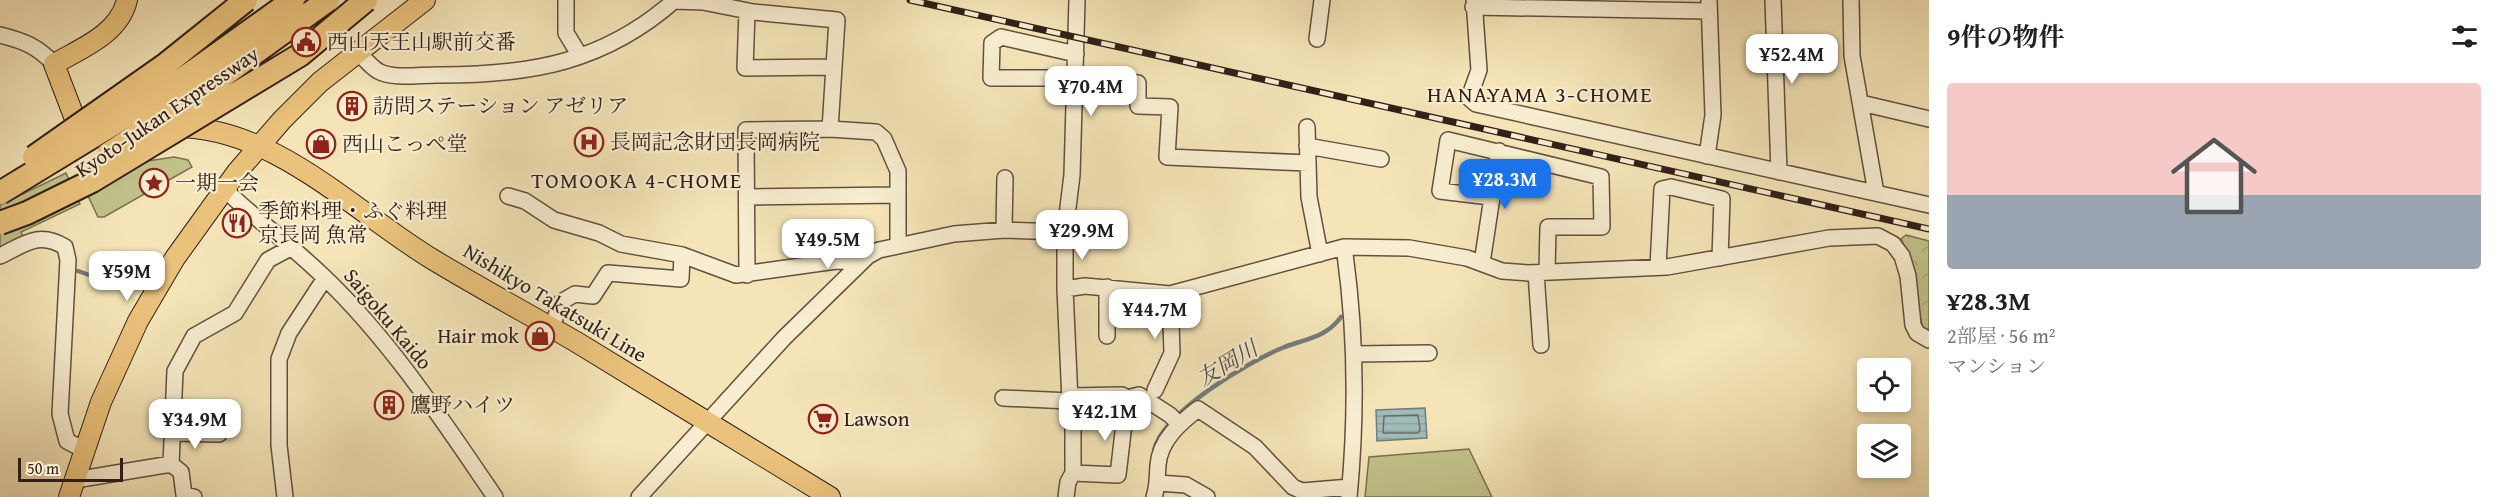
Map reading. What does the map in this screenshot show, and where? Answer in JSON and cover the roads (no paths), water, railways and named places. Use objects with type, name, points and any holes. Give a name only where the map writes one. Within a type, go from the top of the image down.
[{"type":"highway","points":[[0,180],[108,106],[246,0]]},
{"type":"highway","name":"Kyoto-Jukan Expressway","points":[[0,193],[108,130],[293,0]]},
{"type":"highway","name":"Kyoto-Jukan Expressway","points":[[0,215],[58,185],[170,114],[328,0]]},
{"type":"highway","points":[[0,223],[27,213],[92,181],[300,55],[366,0]]},
{"type":"main road","points":[[82,140],[54,64],[114,27],[124,11],[127,0]]},
{"type":"main road","points":[[72,488],[101,402],[152,296],[175,258],[224,189],[258,145],[320,82],[424,0]]},
{"type":"main road","name":"Nishikyo Takatsuki Line","points":[[0,180],[61,148],[82,140],[122,132],[178,126],[203,129],[258,145],[288,160],[430,258],[830,497]]},
{"type":"street","points":[[566,0],[566,33],[580,56]]},
{"type":"street","points":[[1066,497],[1068,482],[1073,473],[1073,423],[1065,289],[1065,232],[1072,175],[1077,0]]},
{"type":"street","points":[[1317,39],[1322,0]]},
{"type":"street","points":[[1773,0],[1779,172]]},
{"type":"street","points":[[1851,0],[1852,56],[1876,193]]},
{"type":"street","points":[[358,52],[372,68],[391,74],[501,74],[533,69],[580,56],[625,37],[644,26],[675,1],[704,2],[747,11],[837,20],[830,129]]},
{"type":"street","points":[[1707,156],[1713,115],[1709,5],[1473,3],[1479,70],[1469,98],[1476,104],[1707,156],[1929,205]]},
{"type":"street","points":[[747,11],[745,68],[834,66]]},
{"type":"street","points":[[0,35],[41,50],[54,64]]},
{"type":"street","points":[[1076,54],[1001,37],[992,43],[991,78],[1075,78],[1138,83],[1138,106],[1170,107],[1167,157],[1308,163]]},
{"type":"street","points":[[1861,103],[1929,119]]},
{"type":"street","points":[[1307,127],[1310,197],[1320,254]]},
{"type":"street","points":[[747,275],[746,130],[830,129],[876,132],[884,139],[898,171],[898,246]]},
{"type":"street","points":[[1491,197],[1440,191],[1448,140],[1601,177],[1602,226],[1548,227],[1541,272],[1541,345]]},
{"type":"street","points":[[1307,146],[1381,159]]},
{"type":"street","points":[[1482,263],[1499,151]]},
{"type":"street","points":[[1004,230],[1005,178]]},
{"type":"street","points":[[1658,267],[1662,189],[1671,187],[1722,199],[1720,258]]},
{"type":"street","name":"Saigoku Kaido","points":[[224,189],[325,278],[384,343],[440,416],[495,497]]},
{"type":"street","points":[[747,197],[898,195]]},
{"type":"street","points":[[508,196],[525,201],[554,220],[599,232],[621,244],[682,255],[736,275],[836,261],[859,262]]},
{"type":"street","points":[[639,497],[784,338],[859,262],[879,250],[954,234],[1004,230],[1065,232]]},
{"type":"street","points":[[1065,289],[1085,286],[1107,287],[1170,294],[1344,247],[1409,248],[1467,258],[1502,271],[1541,272],[1658,267],[1829,238],[1869,235],[1887,240],[1898,249],[1905,266],[1913,325],[1917,333],[1929,340]]},
{"type":"street","points":[[0,256],[36,238],[54,240],[65,247],[68,260],[60,414],[67,441],[84,450]]},
{"type":"street","points":[[171,464],[175,371],[194,336],[235,313],[268,260],[292,247]]},
{"type":"street","points":[[1207,497],[1186,485],[1156,490],[1158,462],[1175,419],[1198,409],[1255,447],[1293,487],[1302,491],[1349,492],[1354,421],[1354,354],[1351,300],[1344,247]]},
{"type":"street","points":[[551,329],[561,302],[575,294],[593,296],[608,273],[681,279],[682,255]]},
{"type":"street","points":[[285,497],[279,445],[279,358],[289,333],[325,278]]},
{"type":"street","points":[[1107,287],[1107,336]]},
{"type":"street","points":[[1155,390],[1172,353],[1170,294]]},
{"type":"street","points":[[1354,354],[1429,353]]},
{"type":"street","points":[[1004,398],[1070,399],[1122,395],[1127,398],[1139,395],[1175,419]]},
{"type":"street","points":[[1073,473],[1118,475],[1127,398]]},
{"type":"street","points":[[172,433],[219,434]]},
{"type":"street","points":[[72,488],[171,464],[182,472],[185,496]]},
{"type":"water","points":[[1425,408],[1427,438],[1377,441],[1376,410]]},
{"type":"waterway","points":[[78,271],[103,280],[142,282]]},
{"type":"waterway","name":"友岡川","points":[[1154,450],[1161,435],[1173,420],[1208,390],[1267,355],[1322,334],[1341,317]]},
{"type":"railway","points":[[910,0],[1929,229]]},
{"type":"place","name":"西山天王山駅前交番","points":[[306,42]]},
{"type":"place","name":"訪問ステーション アゼリア","points":[[352,106]]},
{"type":"place","name":"長岡記念財団長岡病院","points":[[589,142]]},
{"type":"place","name":"西山こっぺ堂","points":[[321,144]]},
{"type":"place","name":"一期一会","points":[[154,183]]},
{"type":"place","name":"季節料理・ふぐ料理 京長岡 魚常","points":[[237,223]]},
{"type":"place","name":"Hair mok","points":[[540,336]]},
{"type":"place","name":"鷹野ハイツ","points":[[389,405]]},
{"type":"place","name":"Lawson","points":[[823,419]]},
{"type":"district","name":"HANAYAMA 3-CHOME","points":[[1540,94]]},
{"type":"district","name":"TOMOOKA 4-CHOME","points":[[637,180]]}]
